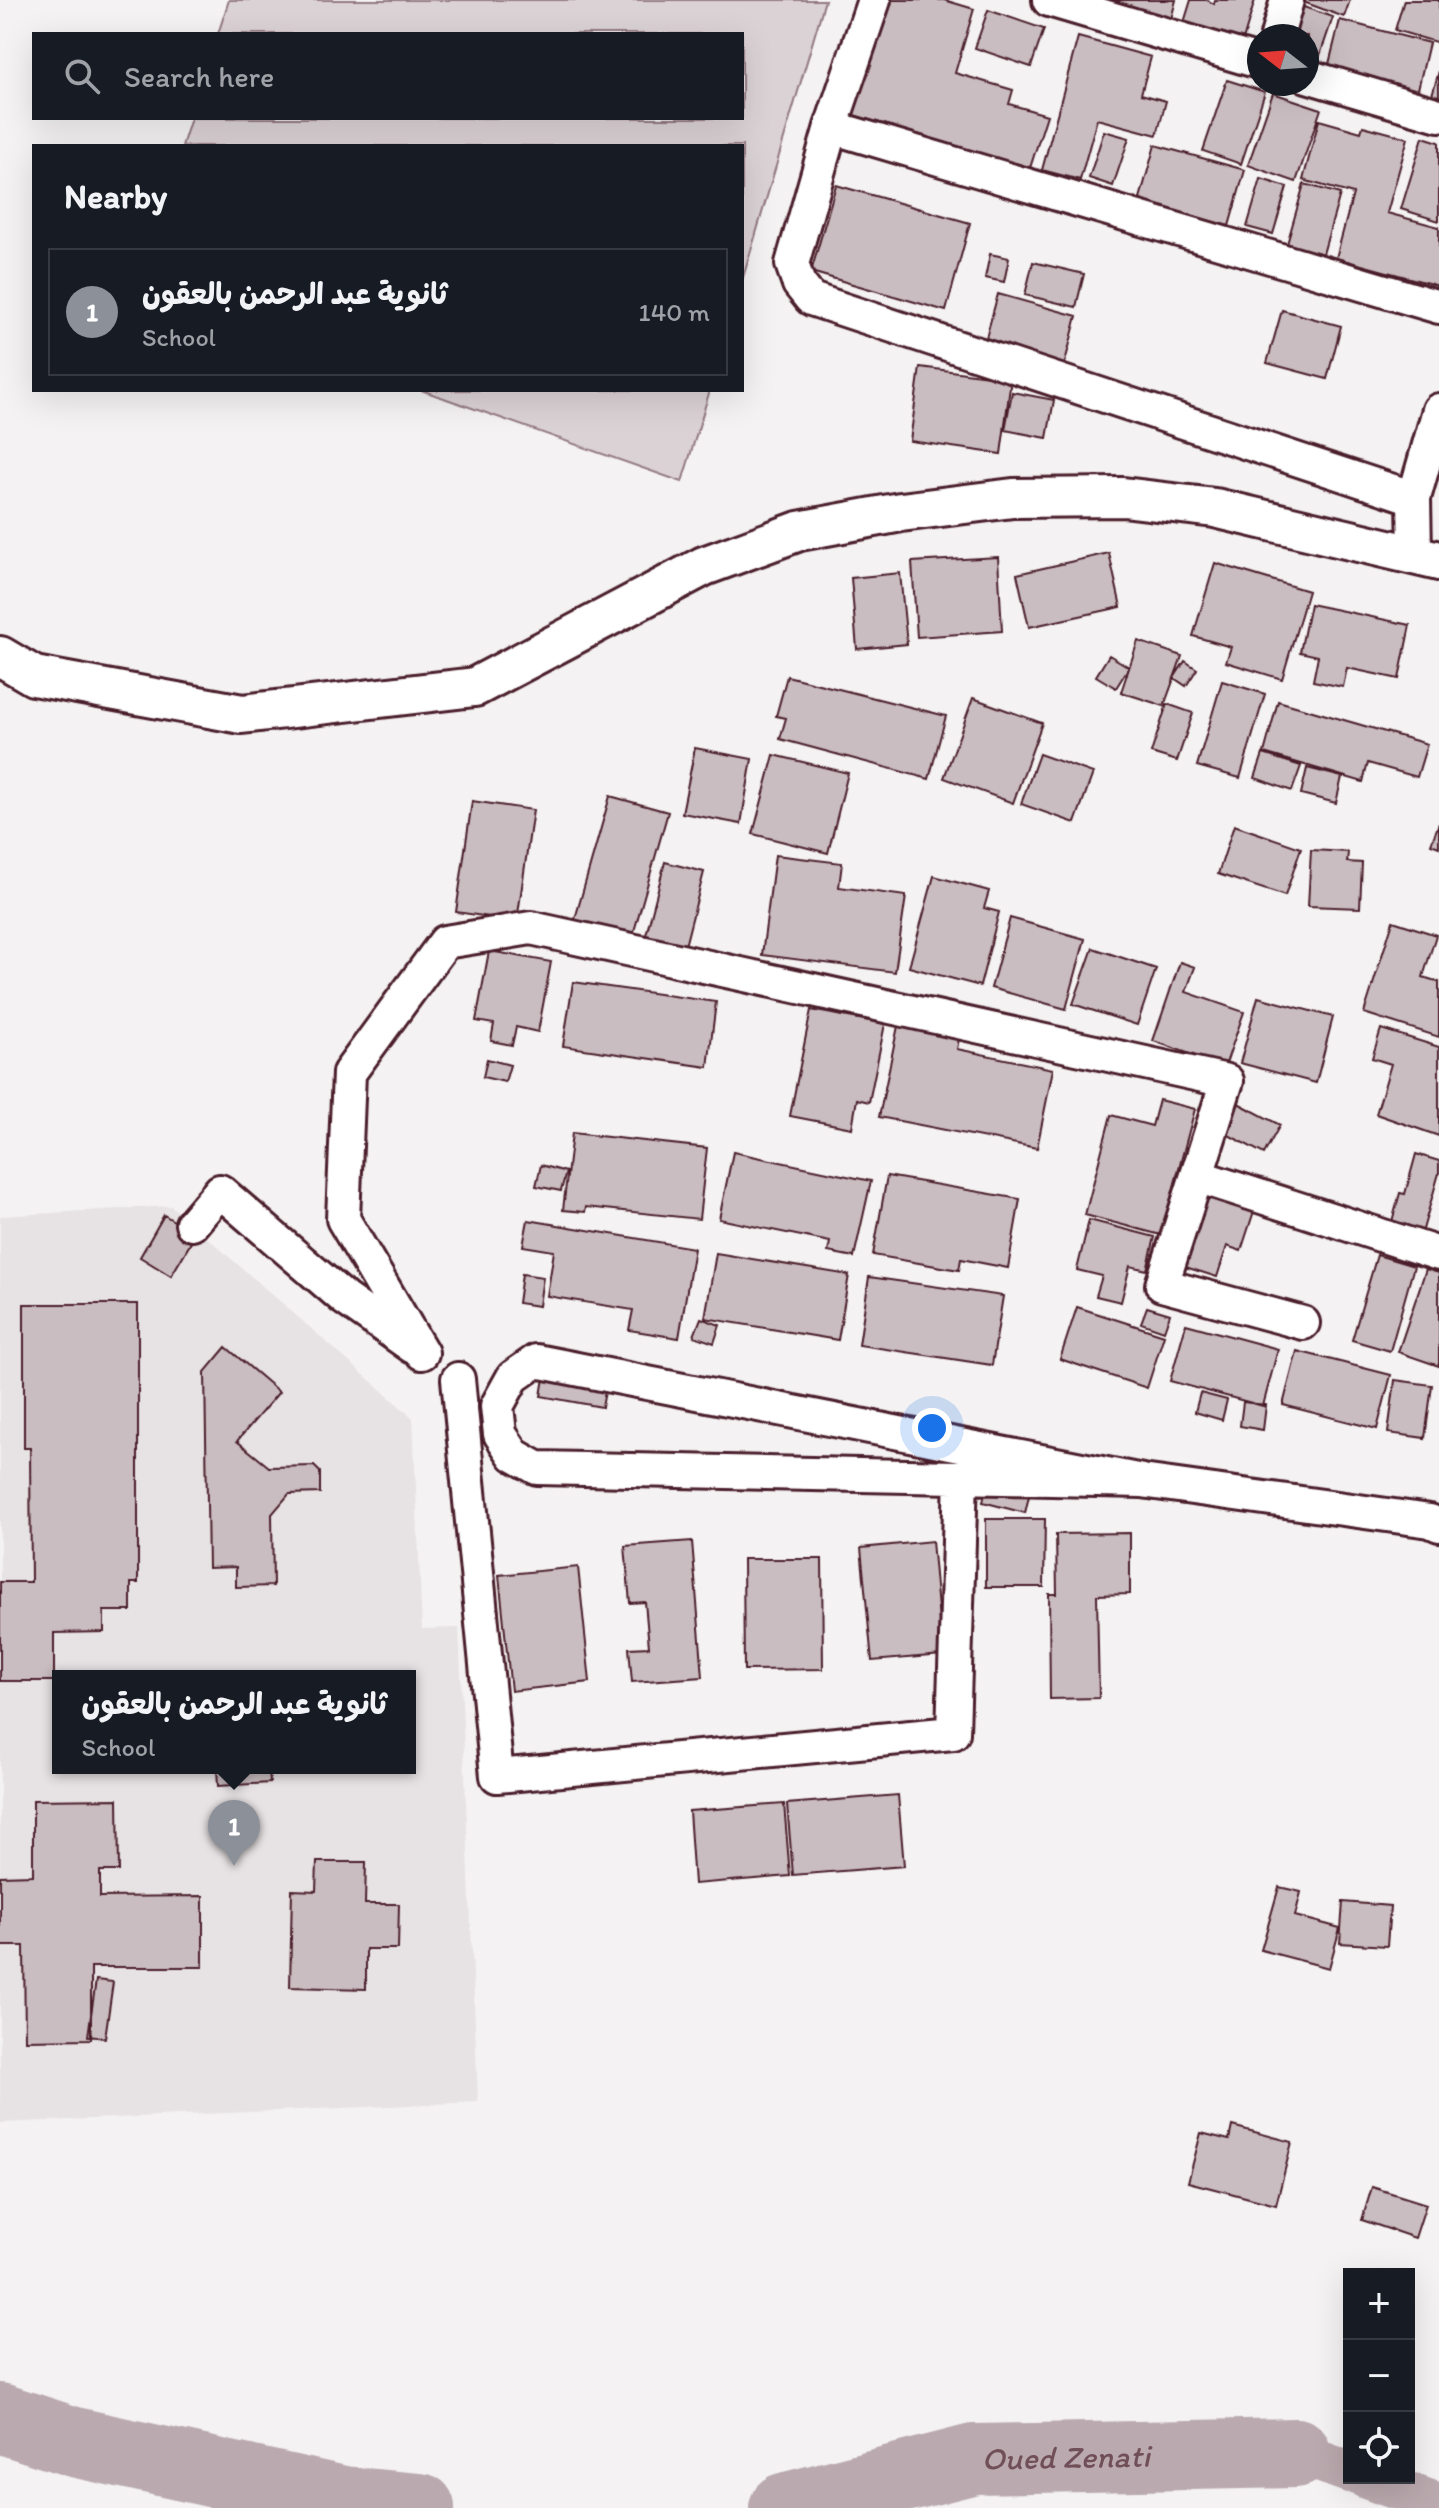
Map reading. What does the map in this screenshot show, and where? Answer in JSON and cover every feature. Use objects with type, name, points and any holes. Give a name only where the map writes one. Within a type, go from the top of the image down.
[{"type":"street","points":[[874,0],[831,127],[792,264],[799,284],[811,299],[1414,498]]},
{"type":"street","points":[[1049,0],[1247,58]]},
{"type":"street","points":[[1280,24],[1287,0]]},
{"type":"street","points":[[1319,80],[1439,115]]},
{"type":"street","points":[[831,127],[1439,307]]},
{"type":"street","points":[[0,656],[34,676],[242,714],[475,687],[704,566],[799,531],[901,512],[1013,498],[1123,497],[1215,508],[1427,557],[1414,498],[1439,410]]},
{"type":"street","points":[[422,1353],[343,1219],[349,1073],[445,942],[531,928],[1227,1081],[1162,1285],[1303,1323]]},
{"type":"street","points":[[1197,1176],[1439,1254]]},
{"type":"street","points":[[192,1224],[220,1191],[345,1299],[497,1406]]},
{"type":"street","points":[[1142,1481],[537,1468],[514,1455],[500,1434],[497,1406],[513,1377],[536,1361],[1142,1481],[1436,1514]]},
{"type":"street","points":[[458,1379],[497,1776],[953,1733],[961,1477]]},
{"type":"shaded area","points":[[229,0],[825,0],[744,274],[744,144],[183,144],[190,120],[744,120],[744,32],[219,32]]},
{"type":"shaded area","points":[[427,392],[709,392],[682,482]]},
{"type":"shaded area","points":[[171,1206],[413,1418],[422,1629],[459,1628],[478,2102],[0,2123],[0,1216]]},
{"type":"building","points":[[873,0],[944,0],[974,9],[955,73],[1013,90],[1009,104],[1047,115],[1030,168],[840,111]]},
{"type":"building","points":[[1086,0],[1176,0],[1169,27]]},
{"type":"building","points":[[1191,0],[1207,0],[1214,4],[1215,0],[1255,0],[1241,47],[1182,29]]},
{"type":"building","points":[[1298,0],[1350,0],[1344,17]]},
{"type":"building","points":[[1404,0],[1439,0],[1439,43],[1395,30]]},
{"type":"building","points":[[1289,2],[1333,17],[1319,58],[1319,24],[1281,24]]},
{"type":"building","points":[[988,10],[1044,29],[1031,67],[975,48]]},
{"type":"building","points":[[1340,20],[1429,43],[1414,106],[1324,84]]},
{"type":"building","points":[[1078,37],[1151,57],[1141,94],[1166,101],[1157,135],[1097,119],[1080,180],[1042,170]]},
{"type":"building","points":[[1439,71],[1439,115],[1427,112]]},
{"type":"building","points":[[1227,80],[1247,86],[1247,96],[1264,96],[1241,164],[1203,151]]},
{"type":"building","points":[[1272,96],[1282,96],[1321,109],[1296,182],[1248,165]]},
{"type":"building","points":[[1319,120],[1361,132],[1363,126],[1408,138],[1387,213],[1439,227],[1439,286],[1336,258],[1353,194],[1303,180]]},
{"type":"building","points":[[1104,131],[1129,138],[1113,186],[1089,178]]},
{"type":"building","points":[[1423,137],[1439,142],[1439,221],[1401,209]]},
{"type":"building","points":[[1155,145],[1245,170],[1229,226],[1139,202]]},
{"type":"building","points":[[1261,179],[1287,187],[1273,234],[1247,227]]},
{"type":"building","points":[[1304,184],[1340,194],[1323,254],[1287,244]]},
{"type":"building","points":[[836,185],[970,223],[946,311],[811,272]]},
{"type":"building","points":[[990,254],[1009,258],[1004,282],[985,278]]},
{"type":"building","points":[[1033,262],[1084,274],[1076,307],[1025,295]]},
{"type":"building","points":[[998,294],[1077,316],[1064,366],[984,345]]},
{"type":"building","points":[[1282,310],[1341,326],[1327,379],[1267,363]]},
{"type":"building","points":[[920,367],[1011,379],[1001,454],[910,441]]},
{"type":"building","points":[[1012,392],[1054,400],[1047,438],[1005,430]]},
{"type":"building","points":[[1109,553],[1121,607],[1029,627],[1017,574]]},
{"type":"building","points":[[998,557],[1002,631],[917,637],[912,562]]},
{"type":"building","points":[[1215,563],[1308,591],[1282,679],[1226,662],[1231,647],[1193,636]]},
{"type":"building","points":[[900,573],[907,644],[857,649],[851,578]]},
{"type":"building","points":[[1310,604],[1410,625],[1399,679],[1347,668],[1343,687],[1313,681],[1318,656],[1300,652]]},
{"type":"building","points":[[1138,641],[1182,656],[1164,706],[1121,692]]},
{"type":"building","points":[[1109,655],[1129,667],[1116,688],[1096,676]]},
{"type":"building","points":[[1185,661],[1197,669],[1186,686],[1174,678]]},
{"type":"building","points":[[787,676],[946,716],[929,779],[780,739],[786,718],[776,716]]},
{"type":"building","points":[[1222,681],[1265,694],[1240,778],[1197,766]]},
{"type":"building","points":[[973,698],[1042,723],[1013,803],[944,778]]},
{"type":"building","points":[[1278,701],[1427,744],[1417,777],[1368,763],[1363,782],[1264,753]]},
{"type":"building","points":[[1167,704],[1193,713],[1177,761],[1151,753]]},
{"type":"building","points":[[695,748],[752,759],[741,824],[682,813]]},
{"type":"building","points":[[1039,754],[1093,773],[1075,823],[1021,804]]},
{"type":"building","points":[[1263,754],[1301,766],[1292,791],[1255,778]]},
{"type":"building","points":[[774,755],[848,773],[828,853],[753,834]]},
{"type":"building","points":[[1307,768],[1342,777],[1336,803],[1301,794]]},
{"type":"building","points":[[610,796],[668,812],[631,942],[573,926]]},
{"type":"building","points":[[472,801],[533,810],[517,921],[456,912]]},
{"type":"building","points":[[1439,823],[1439,847],[1431,844]]},
{"type":"building","points":[[1234,825],[1301,848],[1285,896],[1218,874]]},
{"type":"building","points":[[1311,850],[1348,852],[1347,862],[1362,863],[1360,908],[1308,906]]},
{"type":"building","points":[[775,855],[842,863],[839,887],[906,896],[895,972],[762,955]]},
{"type":"building","points":[[665,862],[704,872],[684,950],[645,939]]},
{"type":"building","points":[[934,876],[989,891],[984,908],[999,912],[980,986],[909,967]]},
{"type":"building","points":[[1010,918],[1085,939],[1066,1009],[991,988]]},
{"type":"building","points":[[1393,921],[1436,935],[1423,977],[1439,982],[1439,1037],[1364,1013]]},
{"type":"building","points":[[1093,948],[1156,969],[1137,1025],[1073,1004]]},
{"type":"building","points":[[489,951],[551,962],[538,1032],[516,1027],[512,1045],[491,1041],[494,1024],[476,1021]]},
{"type":"building","points":[[1180,962],[1195,967],[1186,992],[1244,1012],[1225,1066],[1153,1041]]},
{"type":"building","points":[[573,982],[716,1002],[708,1067],[563,1046]]},
{"type":"building","points":[[1258,997],[1333,1017],[1316,1083],[1240,1063]]},
{"type":"building","points":[[811,1010],[885,1024],[869,1102],[857,1099],[852,1128],[790,1116]]},
{"type":"building","points":[[898,1026],[959,1039],[957,1049],[1053,1069],[1037,1148],[879,1117]]},
{"type":"building","points":[[1381,1029],[1439,1047],[1439,1136],[1376,1114],[1391,1064],[1372,1058]]},
{"type":"building","points":[[487,1059],[510,1065],[505,1082],[483,1077]]},
{"type":"building","points":[[1159,1100],[1195,1109],[1161,1235],[1085,1215],[1111,1115],[1152,1126]]},
{"type":"building","points":[[1238,1103],[1280,1125],[1264,1154],[1223,1132]]},
{"type":"building","points":[[572,1133],[707,1148],[699,1219],[586,1207],[585,1212],[563,1210]]},
{"type":"building","points":[[733,1152],[871,1181],[854,1257],[828,1252],[830,1242],[719,1219]]},
{"type":"building","points":[[1416,1154],[1439,1161],[1439,1173],[1422,1233],[1391,1225],[1400,1193],[1405,1194]]},
{"type":"building","points":[[541,1165],[566,1172],[561,1191],[536,1186]]},
{"type":"building","points":[[887,1176],[1020,1199],[1008,1268],[961,1259],[959,1270],[873,1255]]},
{"type":"building","points":[[1201,1188],[1256,1205],[1241,1251],[1227,1246],[1217,1277],[1176,1264]]},
{"type":"building","points":[[164,1215],[196,1234],[171,1276],[140,1257]]},
{"type":"building","points":[[528,1220],[694,1248],[679,1338],[629,1330],[633,1310],[547,1296],[554,1251],[523,1246]]},
{"type":"building","points":[[1089,1220],[1155,1237],[1147,1270],[1130,1266],[1121,1302],[1096,1296],[1102,1276],[1077,1270]]},
{"type":"building","points":[[716,1253],[849,1275],[838,1340],[705,1318]]},
{"type":"building","points":[[1377,1255],[1414,1266],[1390,1351],[1352,1340]]},
{"type":"building","points":[[1426,1269],[1439,1273],[1439,1366],[1398,1352]]},
{"type":"building","points":[[522,1274],[543,1277],[539,1306],[518,1303]]},
{"type":"building","points":[[869,1277],[1003,1296],[992,1365],[859,1345]]},
{"type":"building","points":[[24,1304],[138,1304],[138,1583],[131,1583],[131,1611],[104,1611],[104,1632],[54,1633],[52,1681],[0,1681],[0,1582],[31,1582],[30,1448],[24,1448]]},
{"type":"building","points":[[1077,1307],[1164,1335],[1147,1388],[1060,1359]]},
{"type":"building","points":[[1147,1307],[1170,1314],[1164,1331],[1141,1323]]},
{"type":"building","points":[[701,1318],[720,1325],[714,1343],[694,1336]]},
{"type":"building","points":[[1186,1324],[1278,1349],[1263,1406],[1170,1381]]},
{"type":"building","points":[[226,1347],[279,1392],[237,1441],[269,1467],[314,1466],[320,1472],[320,1493],[289,1494],[272,1514],[273,1586],[236,1587],[236,1567],[208,1568],[205,1372]]},
{"type":"building","points":[[1297,1351],[1391,1375],[1377,1429],[1283,1405]]},
{"type":"building","points":[[547,1360],[609,1371],[602,1407],[541,1396]]},
{"type":"building","points":[[1395,1380],[1432,1385],[1425,1438],[1388,1433]]},
{"type":"building","points":[[1200,1393],[1227,1400],[1222,1420],[1195,1412]]},
{"type":"building","points":[[1243,1402],[1266,1405],[1263,1430],[1240,1426]]},
{"type":"building","points":[[990,1473],[1032,1483],[1025,1513],[983,1502]]},
{"type":"building","points":[[986,1519],[1045,1519],[1044,1587],[986,1587]]},
{"type":"building","points":[[1130,1533],[1130,1594],[1097,1595],[1099,1698],[1050,1699],[1049,1594],[1057,1594],[1056,1534]]},
{"type":"building","points":[[692,1541],[703,1677],[632,1682],[629,1648],[649,1647],[645,1602],[630,1603],[625,1546]]},
{"type":"building","points":[[932,1541],[942,1655],[872,1661],[861,1548]]},
{"type":"building","points":[[743,1559],[822,1559],[823,1669],[744,1670]]},
{"type":"building","points":[[578,1567],[590,1682],[511,1691],[499,1575]]},
{"type":"building","points":[[217,1774],[269,1774],[270,1783],[218,1786]]},
{"type":"building","points":[[898,1795],[904,1866],[793,1875],[787,1804]]},
{"type":"building","points":[[118,1799],[119,1871],[100,1871],[100,1897],[203,1896],[203,1967],[91,1967],[91,2039],[25,2040],[24,1946],[0,1946],[0,1876],[33,1875],[33,1800]]},
{"type":"building","points":[[784,1804],[790,1876],[694,1884],[689,1811]]},
{"type":"building","points":[[317,1862],[366,1862],[365,1904],[399,1904],[398,1949],[366,1949],[366,1989],[290,1987],[292,1890],[316,1891]]},
{"type":"building","points":[[1279,1887],[1301,1892],[1295,1916],[1340,1928],[1329,1968],[1261,1950]]},
{"type":"building","points":[[1343,1902],[1390,1906],[1387,1946],[1340,1943]]},
{"type":"building","points":[[96,1980],[113,1982],[105,2038],[88,2036]]},
{"type":"building","points":[[1232,2126],[1292,2142],[1276,2205],[1188,2182],[1201,2133],[1229,2140]]},
{"type":"building","points":[[1372,2187],[1426,2204],[1415,2238],[1362,2220]]},
{"type":"waterway","name":"Oued Zenati","points":[[0,2418],[74,2442],[343,2501],[420,2508]]},
{"type":"waterway","name":"Oued Zenati","points":[[1296,2453],[1343,2470]]},
{"type":"waterway","name":"Oued Zenati","points":[[784,2508],[974,2459],[1296,2453]]},
{"type":"waterway","name":"Oued Zenati","points":[[1383,2484],[1439,2504]]},
{"type":"place","name":"ثانوية عبد الرحمن بالعقون","points":[[234,1866]]}]
